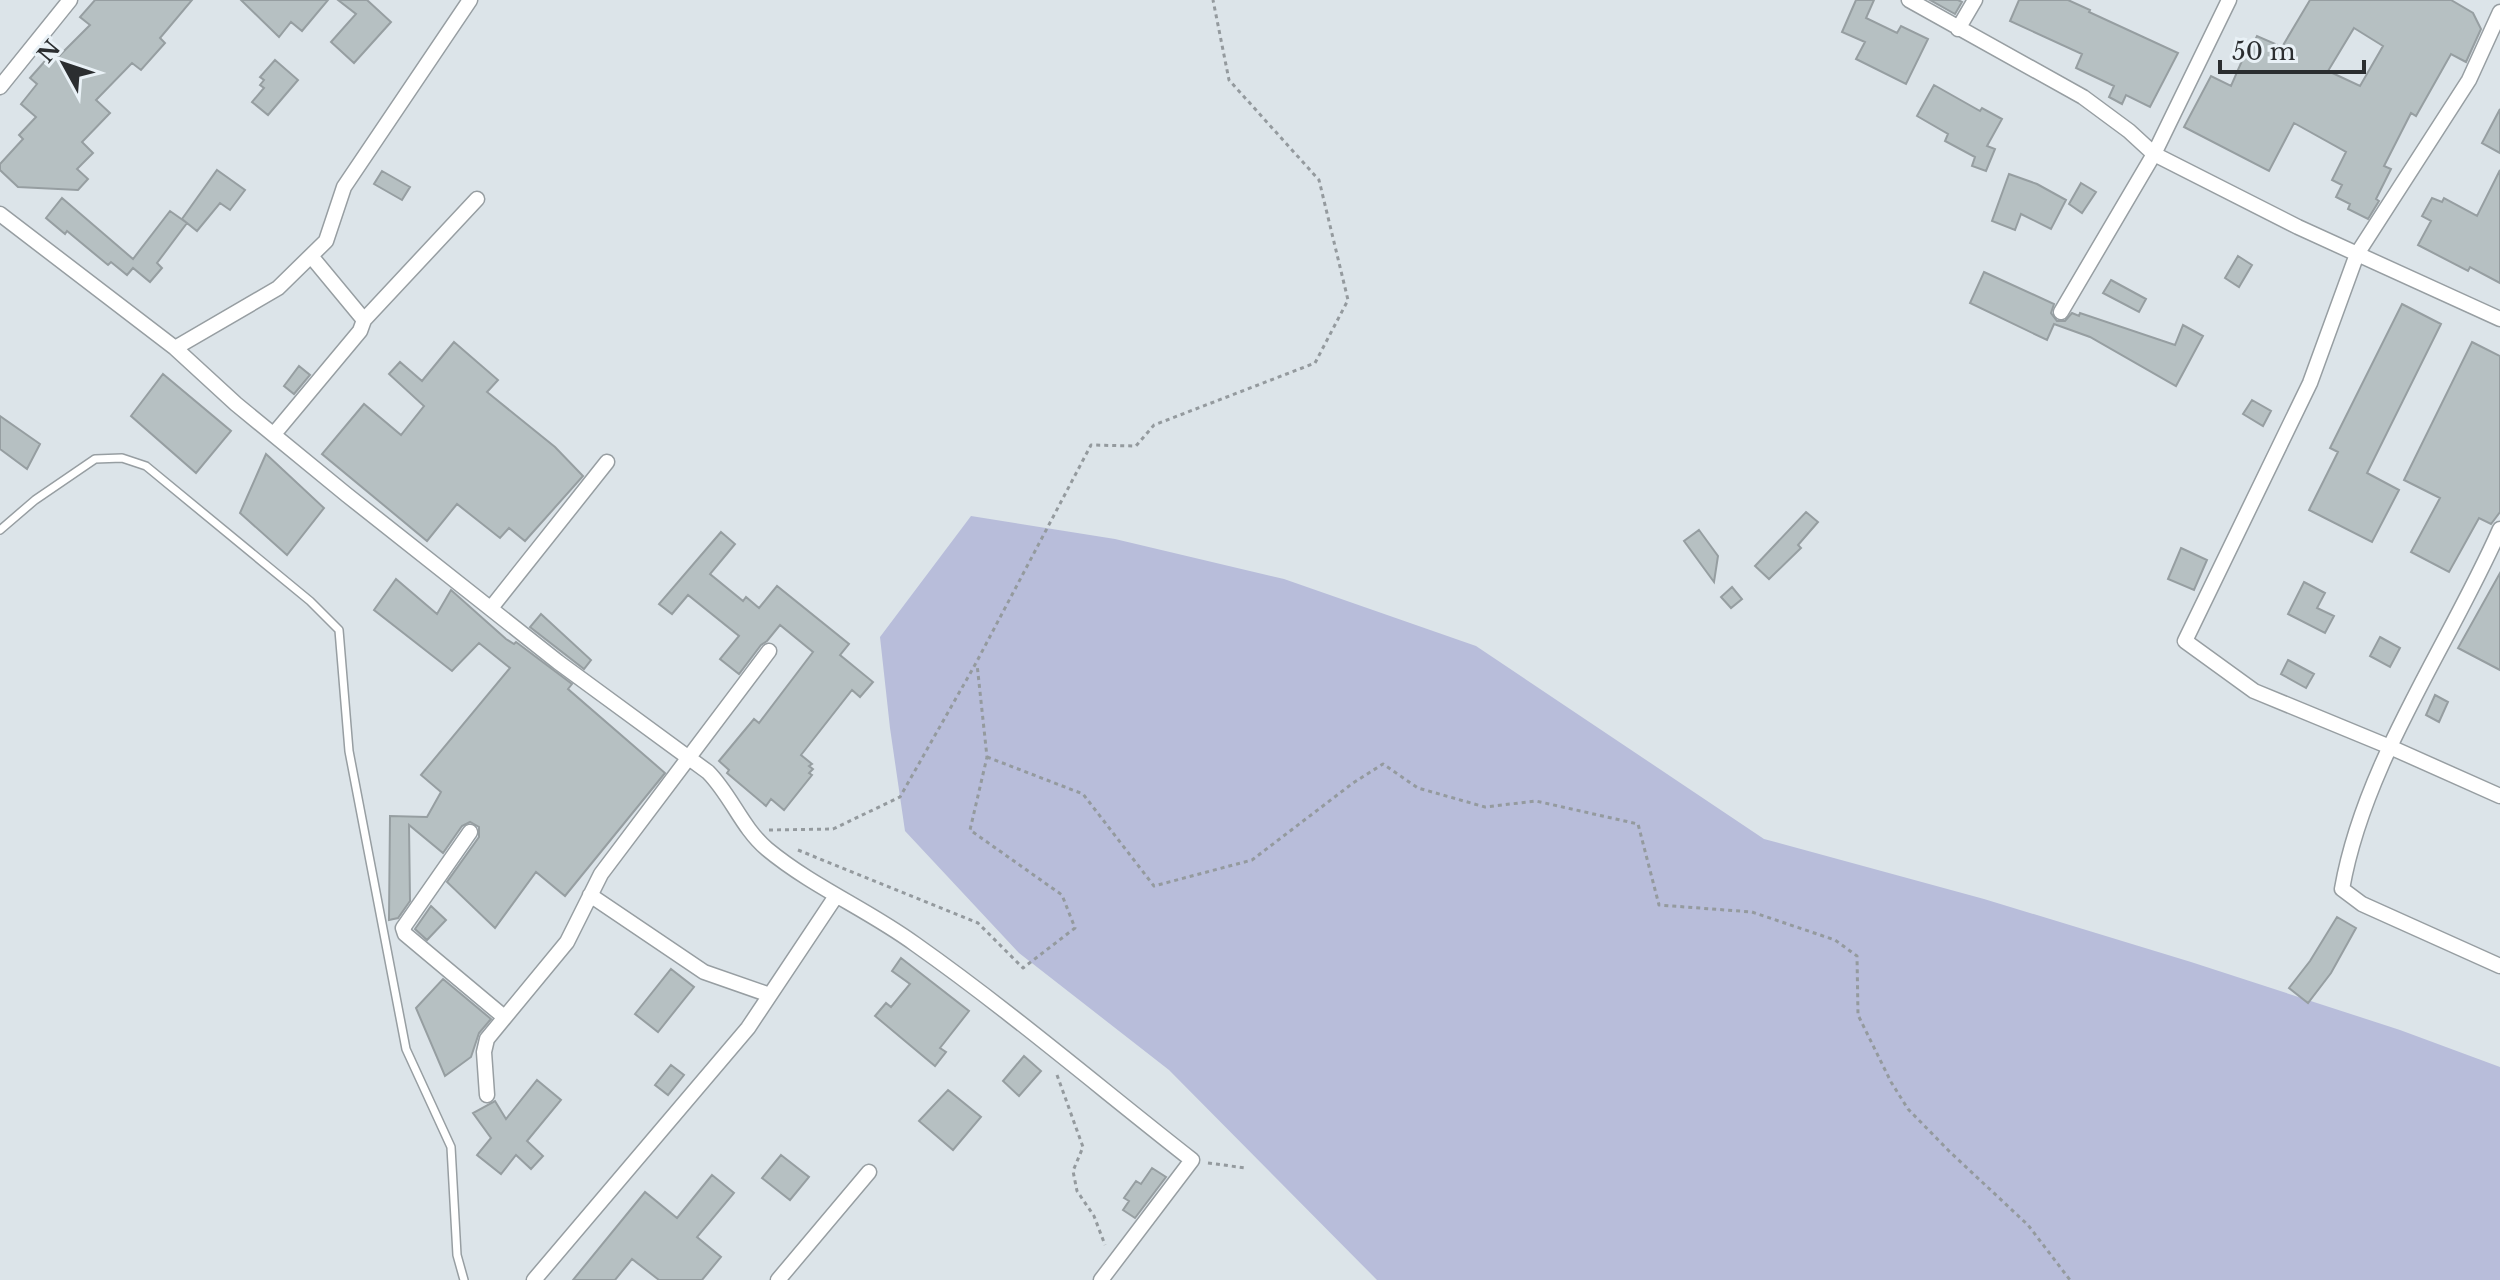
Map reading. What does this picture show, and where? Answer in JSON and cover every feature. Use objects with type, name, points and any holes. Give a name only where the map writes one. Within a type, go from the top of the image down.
[{"type":"street","points":[[0,87],[70,0]]},
{"type":"street","points":[[175,348],[278,288],[326,241],[344,187],[470,0]]},
{"type":"street","points":[[1909,0],[2083,97],[2154,154],[2357,254],[2500,319]]},
{"type":"street","points":[[1958,29],[1975,0]]},
{"type":"street","points":[[2061,312],[2154,154],[2229,0]]},
{"type":"street","points":[[2500,12],[2469,80],[2357,254],[2310,383],[2185,641],[2254,691],[2500,796]]},
{"type":"street","points":[[274,434],[360,331],[364,320],[477,199]]},
{"type":"street","points":[[0,214],[175,348],[236,404],[558,662],[689,757],[724,789],[750,830],[765,847],[808,880],[913,942],[1192,1160],[1101,1280]]},
{"type":"street","points":[[311,256],[364,320]]},
{"type":"street","points":[[491,608],[607,462]]},
{"type":"street","points":[[2500,529],[2390,747],[2348,855],[2342,889],[2362,904],[2500,966]]},
{"type":"street","points":[[487,1095],[484,1045],[503,1016],[567,942],[601,874],[769,651]]},
{"type":"street","points":[[470,832],[403,928],[405,934],[503,1016]]},
{"type":"street","points":[[590,895],[704,972],[770,995]]},
{"type":"street","points":[[534,1280],[748,1028],[836,896]]},
{"type":"street","points":[[778,1280],[869,1172]]},
{"type":"lane","points":[[0,530],[35,500],[95,459],[122,458],[146,466],[310,601],[339,630],[349,751],[406,1049],[451,1147],[457,1255],[464,1280]]},
{"type":"path","points":[[750,830],[833,829],[900,797],[976,663],[1091,445],[1136,446],[1154,425],[1315,363],[1348,300],[1319,180],[1229,80],[1213,0]]},
{"type":"path","points":[[792,847],[978,923],[1023,968],[1075,928],[1062,895],[970,830],[987,757],[976,663]]},
{"type":"path","points":[[987,757],[1083,794],[1154,886],[1252,860],[1353,783],[1383,764],[1418,788],[1485,807],[1536,801],[1638,824],[1659,905],[1752,912],[1835,940],[1857,956],[1858,1015],[1899,1096],[1950,1152],[2028,1225],[2070,1280]]},
{"type":"path","points":[[1057,1074],[1083,1147],[1073,1171],[1077,1191],[1094,1216],[1106,1246]]},
{"type":"path","points":[[1192,1160],[1246,1168]]},
{"type":"shaded area","points":[[971,516],[1115,539],[1284,579],[1476,646],[1764,839],[1984,899],[2191,962],[2400,1030],[2500,1067],[2500,1280],[1377,1280],[1169,1070],[1019,953],[905,831],[880,637]]},
{"type":"building","points":[[95,0],[192,0],[160,38],[165,43],[141,70],[132,63],[96,100],[110,113],[82,142],[93,153],[77,169],[88,179],[78,190],[18,187],[0,170],[0,164],[23,139],[19,135],[36,117],[21,104],[37,84],[30,78],[53,52],[58,57],[90,25],[80,17]]},
{"type":"building","points":[[241,0],[328,0],[302,31],[291,22],[279,37]]},
{"type":"building","points":[[338,0],[367,0],[391,22],[354,63],[331,42],[356,14]]},
{"type":"building","points":[[1856,0],[1874,0],[1866,18],[1897,33],[1901,26],[1928,39],[1906,84],[1856,59],[1865,42],[1842,32]]},
{"type":"building","points":[[1930,0],[1958,0],[1962,2],[1955,14]]},
{"type":"building","points":[[2019,0],[2068,0],[2178,53],[2150,107],[2126,95],[2122,104],[2109,97],[2114,86],[2076,68],[2082,54],[2010,21]]},
{"type":"building","points":[[2310,0],[2451,0],[2473,13],[2481,29],[2466,62],[2451,54],[2416,116],[2411,113],[2384,166],[2391,169],[2376,199],[2379,201],[2368,219],[2348,209],[2350,204],[2336,197],[2342,185],[2332,180],[2346,152],[2294,123],[2269,171],[2184,127],[2211,76],[2231,86],[2248,47],[2251,49],[2257,36],[2282,47]],"holes":[[[2354,28],[2383,46],[2360,86],[2328,71]]]},
{"type":"building","points":[[275,60],[298,80],[268,115],[252,102],[264,88],[260,85],[264,80],[260,77]]},
{"type":"building","points":[[1934,85],[1980,111],[1982,108],[2002,119],[1987,146],[1995,149],[1986,171],[1972,166],[1975,157],[1945,141],[1948,134],[1917,116]]},
{"type":"building","points":[[2500,109],[2500,153],[2482,143]]},
{"type":"building","points":[[217,170],[245,190],[230,210],[220,203],[197,231],[182,219]]},
{"type":"building","points":[[2500,170],[2500,283],[2470,267],[2468,271],[2418,245],[2431,221],[2422,216],[2432,198],[2442,202],[2444,198],[2477,216]]},
{"type":"building","points":[[382,171],[410,187],[402,200],[374,184]]},
{"type":"building","points":[[2009,174],[2037,184],[2066,200],[2051,229],[2021,214],[2015,230],[1992,221]]},
{"type":"building","points":[[2081,183],[2096,192],[2082,213],[2069,204]]},
{"type":"building","points":[[62,198],[133,259],[170,211],[187,223],[157,263],[162,268],[150,282],[133,268],[127,275],[111,262],[108,265],[46,218]]},
{"type":"building","points":[[2238,256],[2252,265],[2239,287],[2225,278]]},
{"type":"building","points":[[1984,272],[2054,304],[2051,313],[2057,321],[2065,321],[2072,313],[2079,316],[2080,313],[2175,345],[2183,325],[2203,336],[2176,386],[2090,337],[2054,324],[2047,340],[1970,303]]},
{"type":"building","points":[[2111,280],[2146,299],[2139,312],[2103,293]]},
{"type":"building","points":[[2402,304],[2441,324],[2367,473],[2399,490],[2372,542],[2309,510],[2338,452],[2330,448]]},
{"type":"building","points":[[454,342],[498,380],[487,392],[555,447],[583,476],[525,541],[509,528],[500,538],[457,504],[427,541],[322,454],[364,404],[401,435],[424,406],[389,374],[400,362],[422,381]]},
{"type":"building","points":[[2472,342],[2500,356],[2500,512],[2491,524],[2479,518],[2449,572],[2411,552],[2440,498],[2404,480]]},
{"type":"building","points":[[299,366],[310,375],[294,394],[284,386]]},
{"type":"building","points":[[163,374],[231,431],[196,473],[131,416]]},
{"type":"building","points":[[2252,400],[2271,411],[2263,426],[2243,414]]},
{"type":"building","points":[[0,416],[40,444],[27,469],[0,449]]},
{"type":"building","points":[[266,454],[324,508],[287,555],[240,513]]},
{"type":"building","points":[[1806,512],[1818,522],[1798,545],[1801,548],[1769,579],[1755,566]]},
{"type":"building","points":[[1699,530],[1718,556],[1714,582],[1684,541]]},
{"type":"building","points":[[721,532],[735,544],[710,574],[743,601],[746,597],[759,608],[777,586],[849,644],[840,655],[873,682],[860,697],[852,690],[801,755],[812,764],[809,766],[813,769],[809,773],[812,775],[784,810],[771,799],[766,806],[727,773],[729,770],[719,761],[754,719],[759,723],[813,652],[780,625],[739,674],[720,659],[739,636],[688,595],[672,614],[659,604]]},
{"type":"building","points":[[2181,548],[2207,560],[2194,590],[2168,579]]},
{"type":"building","points":[[2500,573],[2500,670],[2458,648]]},
{"type":"building","points":[[396,579],[437,614],[451,590],[506,639],[514,644],[516,642],[572,684],[568,689],[665,773],[565,896],[536,872],[495,928],[447,882],[479,837],[479,827],[470,822],[462,826],[443,853],[409,825],[410,901],[398,918],[389,920],[390,816],[427,817],[441,792],[421,775],[510,668],[479,643],[452,671],[374,610]]},
{"type":"building","points":[[2304,582],[2325,593],[2317,608],[2334,616],[2325,633],[2288,614]]},
{"type":"building","points":[[1732,587],[1742,599],[1731,608],[1721,597]]},
{"type":"building","points":[[541,614],[591,660],[584,669],[530,627]]},
{"type":"building","points":[[2380,637],[2400,648],[2390,667],[2370,656]]},
{"type":"building","points":[[2288,660],[2314,674],[2306,688],[2281,674]]},
{"type":"building","points":[[2435,695],[2448,702],[2439,722],[2426,715]]},
{"type":"building","points":[[431,906],[446,920],[427,940],[415,929]]},
{"type":"building","points":[[2337,917],[2356,928],[2331,973],[2308,1003],[2289,988]]},
{"type":"building","points":[[901,958],[969,1011],[940,1048],[946,1052],[935,1066],[875,1016],[886,1003],[891,1007],[910,984],[892,971]]},
{"type":"building","points":[[671,969],[694,987],[658,1032],[635,1014]]},
{"type":"building","points":[[443,979],[491,1019],[479,1033],[471,1057],[445,1076],[416,1008]]},
{"type":"building","points":[[1024,1056],[1041,1071],[1019,1096],[1003,1081]]},
{"type":"building","points":[[671,1065],[684,1075],[668,1095],[655,1085]]},
{"type":"building","points":[[537,1080],[561,1100],[527,1141],[543,1156],[531,1169],[516,1155],[501,1174],[477,1155],[491,1138],[473,1113],[495,1101],[506,1119]]},
{"type":"building","points":[[948,1090],[981,1117],[953,1150],[919,1121]]},
{"type":"building","points":[[781,1155],[809,1177],[790,1200],[762,1178]]},
{"type":"building","points":[[1152,1168],[1166,1177],[1135,1218],[1123,1210],[1129,1201],[1124,1198],[1136,1181],[1141,1184]]},
{"type":"building","points":[[712,1175],[734,1193],[697,1237],[721,1257],[702,1280],[659,1280],[632,1259],[615,1280],[573,1280],[645,1192],[677,1218]]}]
